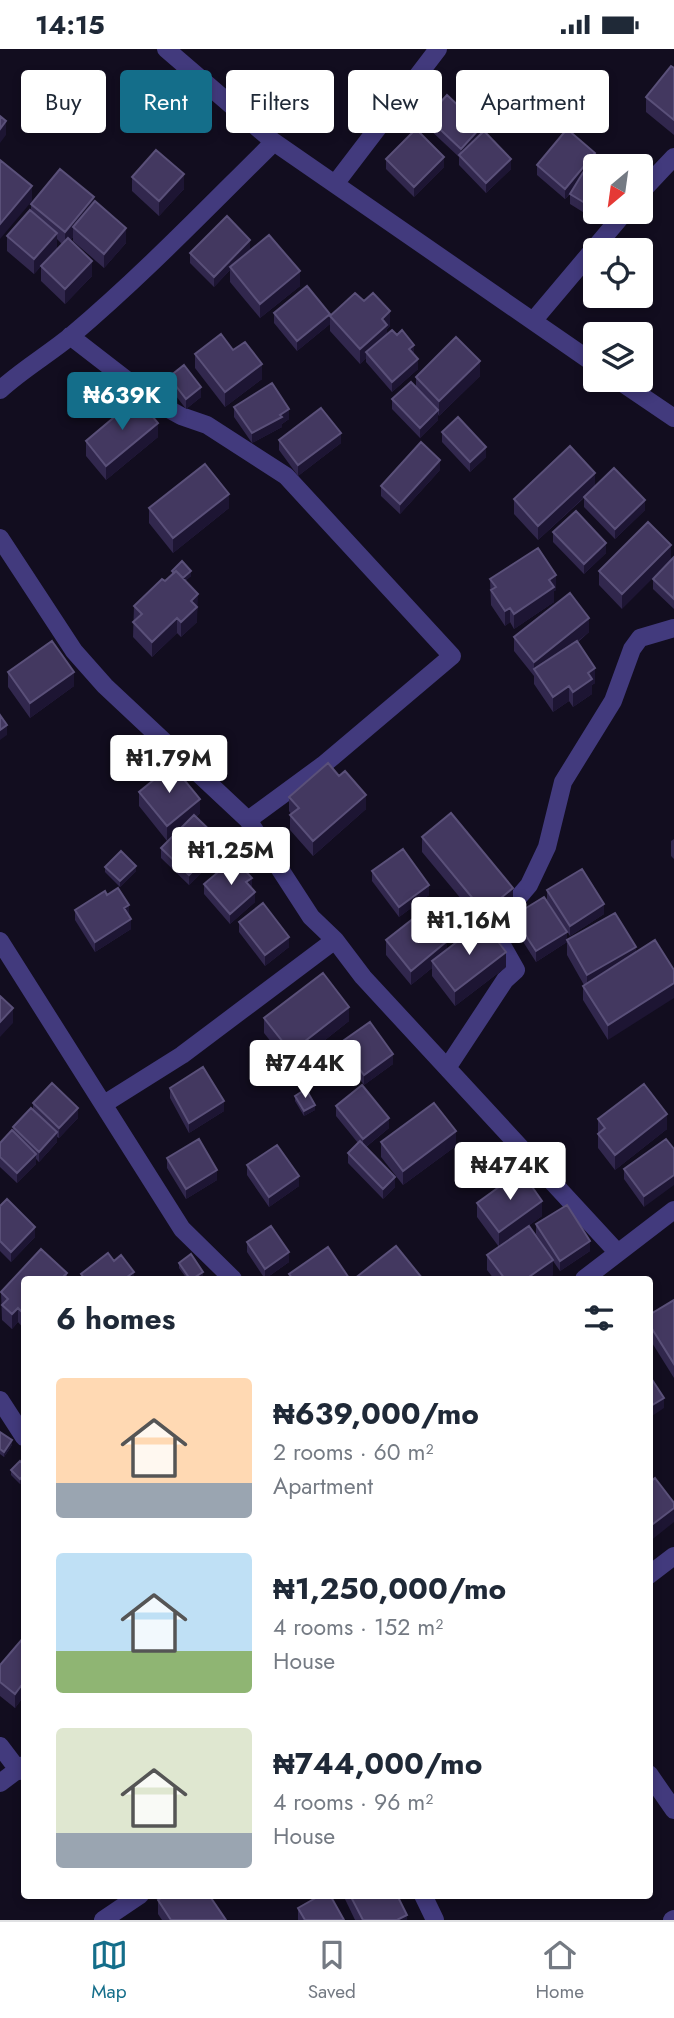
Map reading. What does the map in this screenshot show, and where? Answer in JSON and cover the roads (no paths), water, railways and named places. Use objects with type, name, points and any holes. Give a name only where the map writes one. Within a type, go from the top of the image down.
[{"type":"street","points":[[166,49],[274,142],[583,356]]},
{"type":"street","points":[[335,184],[439,49]]},
{"type":"street","points":[[0,390],[27,366],[70,336],[143,271],[274,142]]},
{"type":"street","points":[[653,179],[674,157]]},
{"type":"street","points":[[533,321],[615,224]]},
{"type":"street","points":[[70,336],[154,401],[181,417],[207,425],[286,476],[452,656],[323,765],[248,820]]},
{"type":"street","points":[[636,392],[674,418]]},
{"type":"street","points":[[0,538],[74,651],[105,686],[248,820],[311,917],[335,940],[363,978],[618,1253]]},
{"type":"street","points":[[447,1068],[505,980],[516,970],[494,931],[495,925],[529,885],[547,847],[569,770],[613,702],[632,649],[640,638],[674,628]]},
{"type":"street","points":[[104,1104],[182,1055],[335,940]]},
{"type":"street","points":[[0,941],[182,1229],[230,1276]]},
{"type":"street","points":[[590,1276],[674,1210]]},
{"type":"street","points":[[0,1400],[21,1432]]},
{"type":"street","points":[[653,1572],[674,1556]]},
{"type":"street","points":[[0,1747],[21,1767]]},
{"type":"street","points":[[0,1783],[21,1769]]},
{"type":"street","points":[[653,1779],[674,1810]]},
{"type":"street","points":[[103,1920],[134,1899]]},
{"type":"street","points":[[425,1899],[435,1920]]}]
